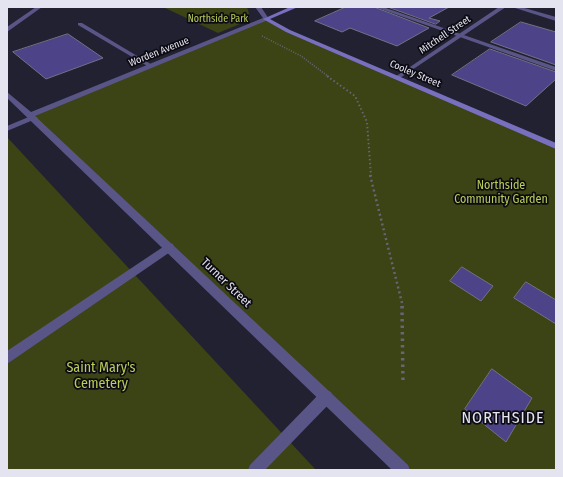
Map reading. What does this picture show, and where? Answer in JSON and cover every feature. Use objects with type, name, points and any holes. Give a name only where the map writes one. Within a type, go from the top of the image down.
[{"type":"street","points":[[7,30],[39,7]]},
{"type":"street","points":[[258,7],[266,19]]},
{"type":"street","name":"Worden Avenue","points":[[7,129],[151,66],[295,7]]},
{"type":"street","points":[[378,7],[556,69]]},
{"type":"street","name":"Mitchell Street","points":[[398,77],[503,7]]},
{"type":"street","points":[[515,7],[556,19]]},
{"type":"street","name":"Cooley Street","points":[[266,19],[288,31],[556,146]]},
{"type":"street","points":[[80,24],[151,66]]},
{"type":"street","name":"Turner Street","points":[[7,94],[33,117],[403,470]]},
{"type":"street","points":[[7,358],[169,247]]},
{"type":"street","points":[[255,470],[326,397]]},
{"type":"path","points":[[260,35],[301,56],[355,96],[367,122],[370,174],[403,308],[403,384]]},
{"type":"green space","name":"Northside Park","points":[[163,7],[247,7],[250,17],[247,21],[218,33]]},
{"type":"green space","name":"Northside Community Garden","points":[[266,19],[272,23],[556,146],[556,470],[403,470],[31,115]]},
{"type":"green space","name":"Saint Mary's Cemetery","points":[[7,137],[316,470],[7,470]]},
{"type":"building","points":[[346,7],[374,7],[429,28],[397,46],[350,28],[342,32],[315,21]]},
{"type":"building","points":[[388,7],[449,7],[429,18],[440,21],[436,24]]},
{"type":"building","points":[[521,22],[556,32],[556,65],[491,42]]},
{"type":"building","points":[[68,34],[103,58],[46,79],[13,52]]},
{"type":"building","points":[[490,49],[556,72],[556,79],[526,106],[452,75]]},
{"type":"building","points":[[462,267],[493,286],[481,301],[450,281]]},
{"type":"building","points":[[526,282],[556,300],[556,324],[514,298]]},
{"type":"building","points":[[492,369],[532,398],[506,442],[465,409]]},
{"type":"district","name":"NORTHSIDE","points":[[503,419]]}]
